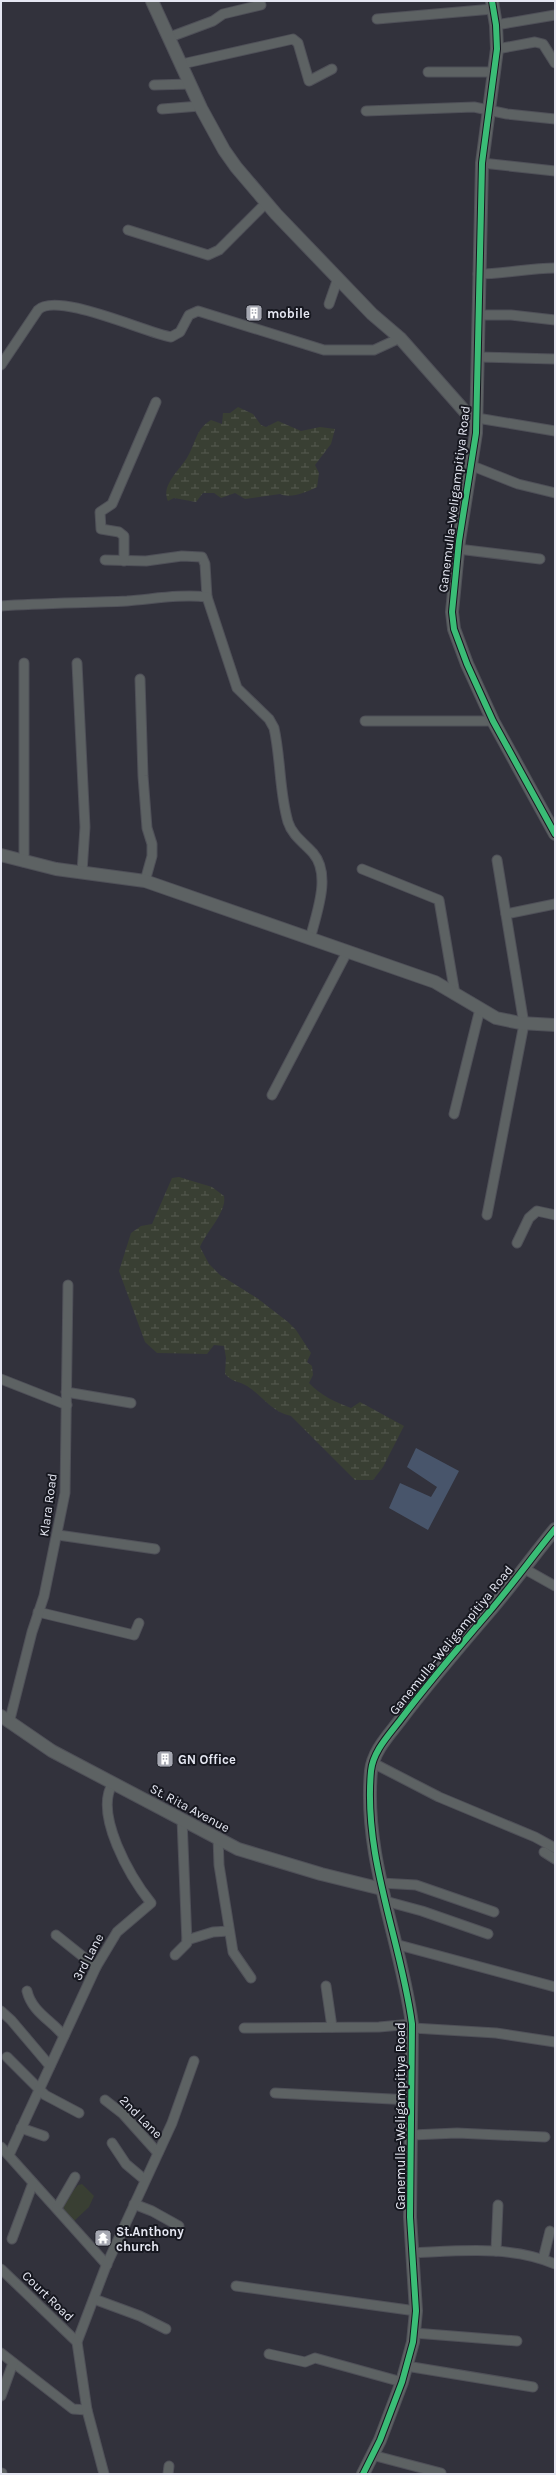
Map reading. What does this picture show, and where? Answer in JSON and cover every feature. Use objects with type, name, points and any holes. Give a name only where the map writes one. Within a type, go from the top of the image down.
[{"type":"street","points":[[152,1],[170,37],[200,106],[224,150],[266,203],[372,314],[400,338],[476,421],[555,431]]},
{"type":"street","points":[[170,37],[213,21],[223,14],[261,5]]},
{"type":"street","points":[[377,19],[492,5]]},
{"type":"street","name":"Ganemulla-Weligampitiya Road","points":[[492,5],[496,25],[497,49],[482,163],[478,274],[480,315],[476,421],[458,549],[452,612],[454,629],[467,664],[493,720],[555,834]]},
{"type":"street","points":[[496,25],[555,15]]},
{"type":"street","points":[[182,64],[294,39],[298,43],[309,81],[332,69]]},
{"type":"street","points":[[497,49],[539,43],[543,44],[555,63]]},
{"type":"street","points":[[428,72],[495,72]]},
{"type":"street","points":[[154,85],[191,84]]},
{"type":"street","points":[[162,109],[200,106]]},
{"type":"street","points":[[366,111],[455,107],[555,119]]},
{"type":"street","points":[[482,163],[555,171]]},
{"type":"street","points":[[128,230],[208,255],[219,250],[266,203]]},
{"type":"street","points":[[478,274],[505,274],[536,268],[555,268]]},
{"type":"street","points":[[329,304],[338,278]]},
{"type":"street","points":[[1,365],[38,310],[43,306],[51,305],[86,310],[171,336],[180,332],[188,315],[198,311],[324,350],[374,350],[400,338]]},
{"type":"street","points":[[480,315],[511,315],[555,320]]},
{"type":"street","points":[[478,357],[555,359]]},
{"type":"street","points":[[124,561],[124,536],[119,532],[100,529],[100,512],[112,504],[156,402]]},
{"type":"street","points":[[470,465],[518,484],[555,493]]},
{"type":"street","points":[[458,549],[540,559]]},
{"type":"street","points":[[105,560],[146,561],[182,556],[202,557],[207,597],[237,688],[269,719],[274,728],[281,783],[290,827],[314,854],[320,865],[321,892],[310,939]]},
{"type":"street","points":[[1,606],[44,602],[128,601],[180,596],[207,597]]},
{"type":"street","points":[[24,662],[24,862]]},
{"type":"street","points":[[77,663],[85,827],[82,872]]},
{"type":"street","points":[[140,679],[143,776],[147,828],[152,844],[152,856],[145,881]]},
{"type":"street","points":[[365,721],[493,720]]},
{"type":"street","points":[[1,854],[24,862],[145,881],[434,982],[496,1018],[524,1024],[555,1025]]},
{"type":"street","points":[[487,1215],[524,1024],[497,860]]},
{"type":"street","points":[[362,869],[440,900],[455,994]]},
{"type":"street","points":[[506,914],[555,904]]},
{"type":"street","points":[[272,1095],[347,952]]},
{"type":"street","points":[[454,1114],[480,1009]]},
{"type":"street","points":[[517,1243],[529,1218],[537,1211],[555,1215]]},
{"type":"street","name":"Klara Road","points":[[5,1719],[38,1612],[58,1535],[65,1493],[68,1285]]},
{"type":"street","points":[[1,1379],[67,1405]]},
{"type":"street","points":[[66,1392],[131,1403]]},
{"type":"street","name":"Ganemulla-Weligampitiya Road","points":[[363,2474],[402,2382],[414,2333],[416,2311],[410,2217],[413,2026],[409,1998],[382,1886],[371,1800],[373,1763],[376,1753],[434,1674],[490,1611],[555,1529]]},
{"type":"street","points":[[58,1535],[155,1550]]},
{"type":"street","points":[[524,1568],[555,1586]]},
{"type":"street","points":[[38,1612],[134,1635],[139,1623]]},
{"type":"street","name":"St. Rita Avenue","points":[[5,1719],[52,1752],[218,1837],[238,1849],[321,1874],[382,1886]]},
{"type":"street","points":[[373,1763],[439,1797],[535,1837],[555,1848]]},
{"type":"street","name":"3rd Lane","points":[[8,2155],[96,1967],[117,1932],[151,1902],[133,1878],[110,1824],[108,1796],[113,1783]]},
{"type":"street","points":[[175,1955],[187,1943],[182,1819]]},
{"type":"street","points":[[218,1837],[219,1866],[233,1952],[251,1978]]},
{"type":"street","points":[[544,1852],[555,1859]]},
{"type":"street","points":[[382,1886],[416,1885],[494,1912]]},
{"type":"street","points":[[385,1902],[422,1911],[488,1934]]},
{"type":"street","points":[[187,1940],[214,1932],[229,1931]]},
{"type":"street","points":[[56,1935],[96,1967]]},
{"type":"street","points":[[395,1944],[555,1987]]},
{"type":"street","points":[[326,1986],[332,2027]]},
{"type":"street","points":[[27,1991],[30,2002],[37,2011],[64,2036]]},
{"type":"street","points":[[1,2011],[11,2020],[50,2066]]},
{"type":"street","points":[[244,2028],[413,2026],[496,2033],[555,2042]]},
{"type":"street","points":[[7,2057],[40,2088],[44,2094],[79,2113]]},
{"type":"street","points":[[104,2474],[87,2410],[77,2342],[107,2265],[172,2123],[194,2061]]},
{"type":"street","points":[[275,2093],[411,2100]]},
{"type":"street","name":"2nd Lane","points":[[105,2100],[123,2114],[158,2152]]},
{"type":"street","points":[[21,2128],[44,2136]]},
{"type":"street","points":[[412,2135],[457,2133],[545,2136]]},
{"type":"street","points":[[112,2143],[126,2164],[145,2180]]},
{"type":"street","points":[[1,2147],[107,2265]]},
{"type":"street","points":[[57,2208],[75,2176]]},
{"type":"street","points":[[12,2239],[33,2182]]},
{"type":"street","points":[[134,2204],[152,2210],[179,2226]]},
{"type":"street","points":[[496,2251],[498,2205]]},
{"type":"street","points":[[543,2259],[550,2231]]},
{"type":"street","points":[[412,2253],[496,2251],[543,2259],[555,2264]]},
{"type":"street","name":"Court Road","points":[[1,2269],[77,2342]]},
{"type":"street","points":[[236,2286],[416,2311]]},
{"type":"street","points":[[94,2299],[140,2316],[166,2329]]},
{"type":"street","points":[[414,2333],[517,2341]]},
{"type":"street","points":[[1,2354],[73,2409],[87,2410]]},
{"type":"street","points":[[269,2354],[306,2362],[315,2358],[402,2382]]},
{"type":"street","points":[[1,2396],[13,2362]]},
{"type":"street","points":[[406,2366],[533,2387]]},
{"type":"street","points":[[372,2455],[441,2473]]},
{"type":"green space","points":[[238,407],[253,414],[261,425],[266,427],[278,421],[301,431],[320,427],[335,429],[331,444],[315,465],[319,473],[317,487],[304,493],[289,496],[280,494],[245,499],[235,493],[221,498],[214,493],[203,493],[196,502],[174,498],[168,501],[166,495],[169,483],[191,451],[202,427],[211,420],[222,424],[223,413],[230,413]]},
{"type":"green space","points":[[179,1177],[212,1187],[224,1196],[224,1202],[220,1215],[200,1247],[209,1264],[220,1275],[257,1298],[296,1330],[311,1353],[307,1362],[312,1366],[313,1375],[309,1383],[329,1398],[351,1408],[360,1402],[404,1426],[383,1467],[373,1480],[355,1480],[291,1416],[278,1411],[253,1390],[228,1377],[225,1374],[226,1358],[224,1346],[214,1345],[207,1354],[157,1353],[145,1342],[119,1271],[131,1233],[141,1226],[152,1224],[172,1178]]},
{"type":"green space","points":[[82,2184],[94,2196],[89,2207],[72,2223],[60,2207],[78,2185]]},
{"type":"water","points":[[416,1448],[459,1471],[428,1530],[389,1508],[400,1483],[431,1497],[437,1487],[407,1467]]},
{"type":"cycle path","points":[[492,1],[496,25],[497,49],[482,163],[476,433],[459,541],[452,612],[454,629],[467,664],[493,721],[555,834]]},
{"type":"cycle path","points":[[363,2474],[380,2440],[402,2382],[413,2342],[416,2311],[410,2217],[412,2024],[407,1993],[384,1899],[372,1835],[370,1803],[372,1764],[382,1744],[412,1705],[498,1602],[555,1529]]},
{"type":"place","name":"mobile","points":[[254,313]]},
{"type":"place","name":"GN Office","points":[[165,1759]]},
{"type":"place","name":"St.Anthony church","points":[[103,2238]]}]
